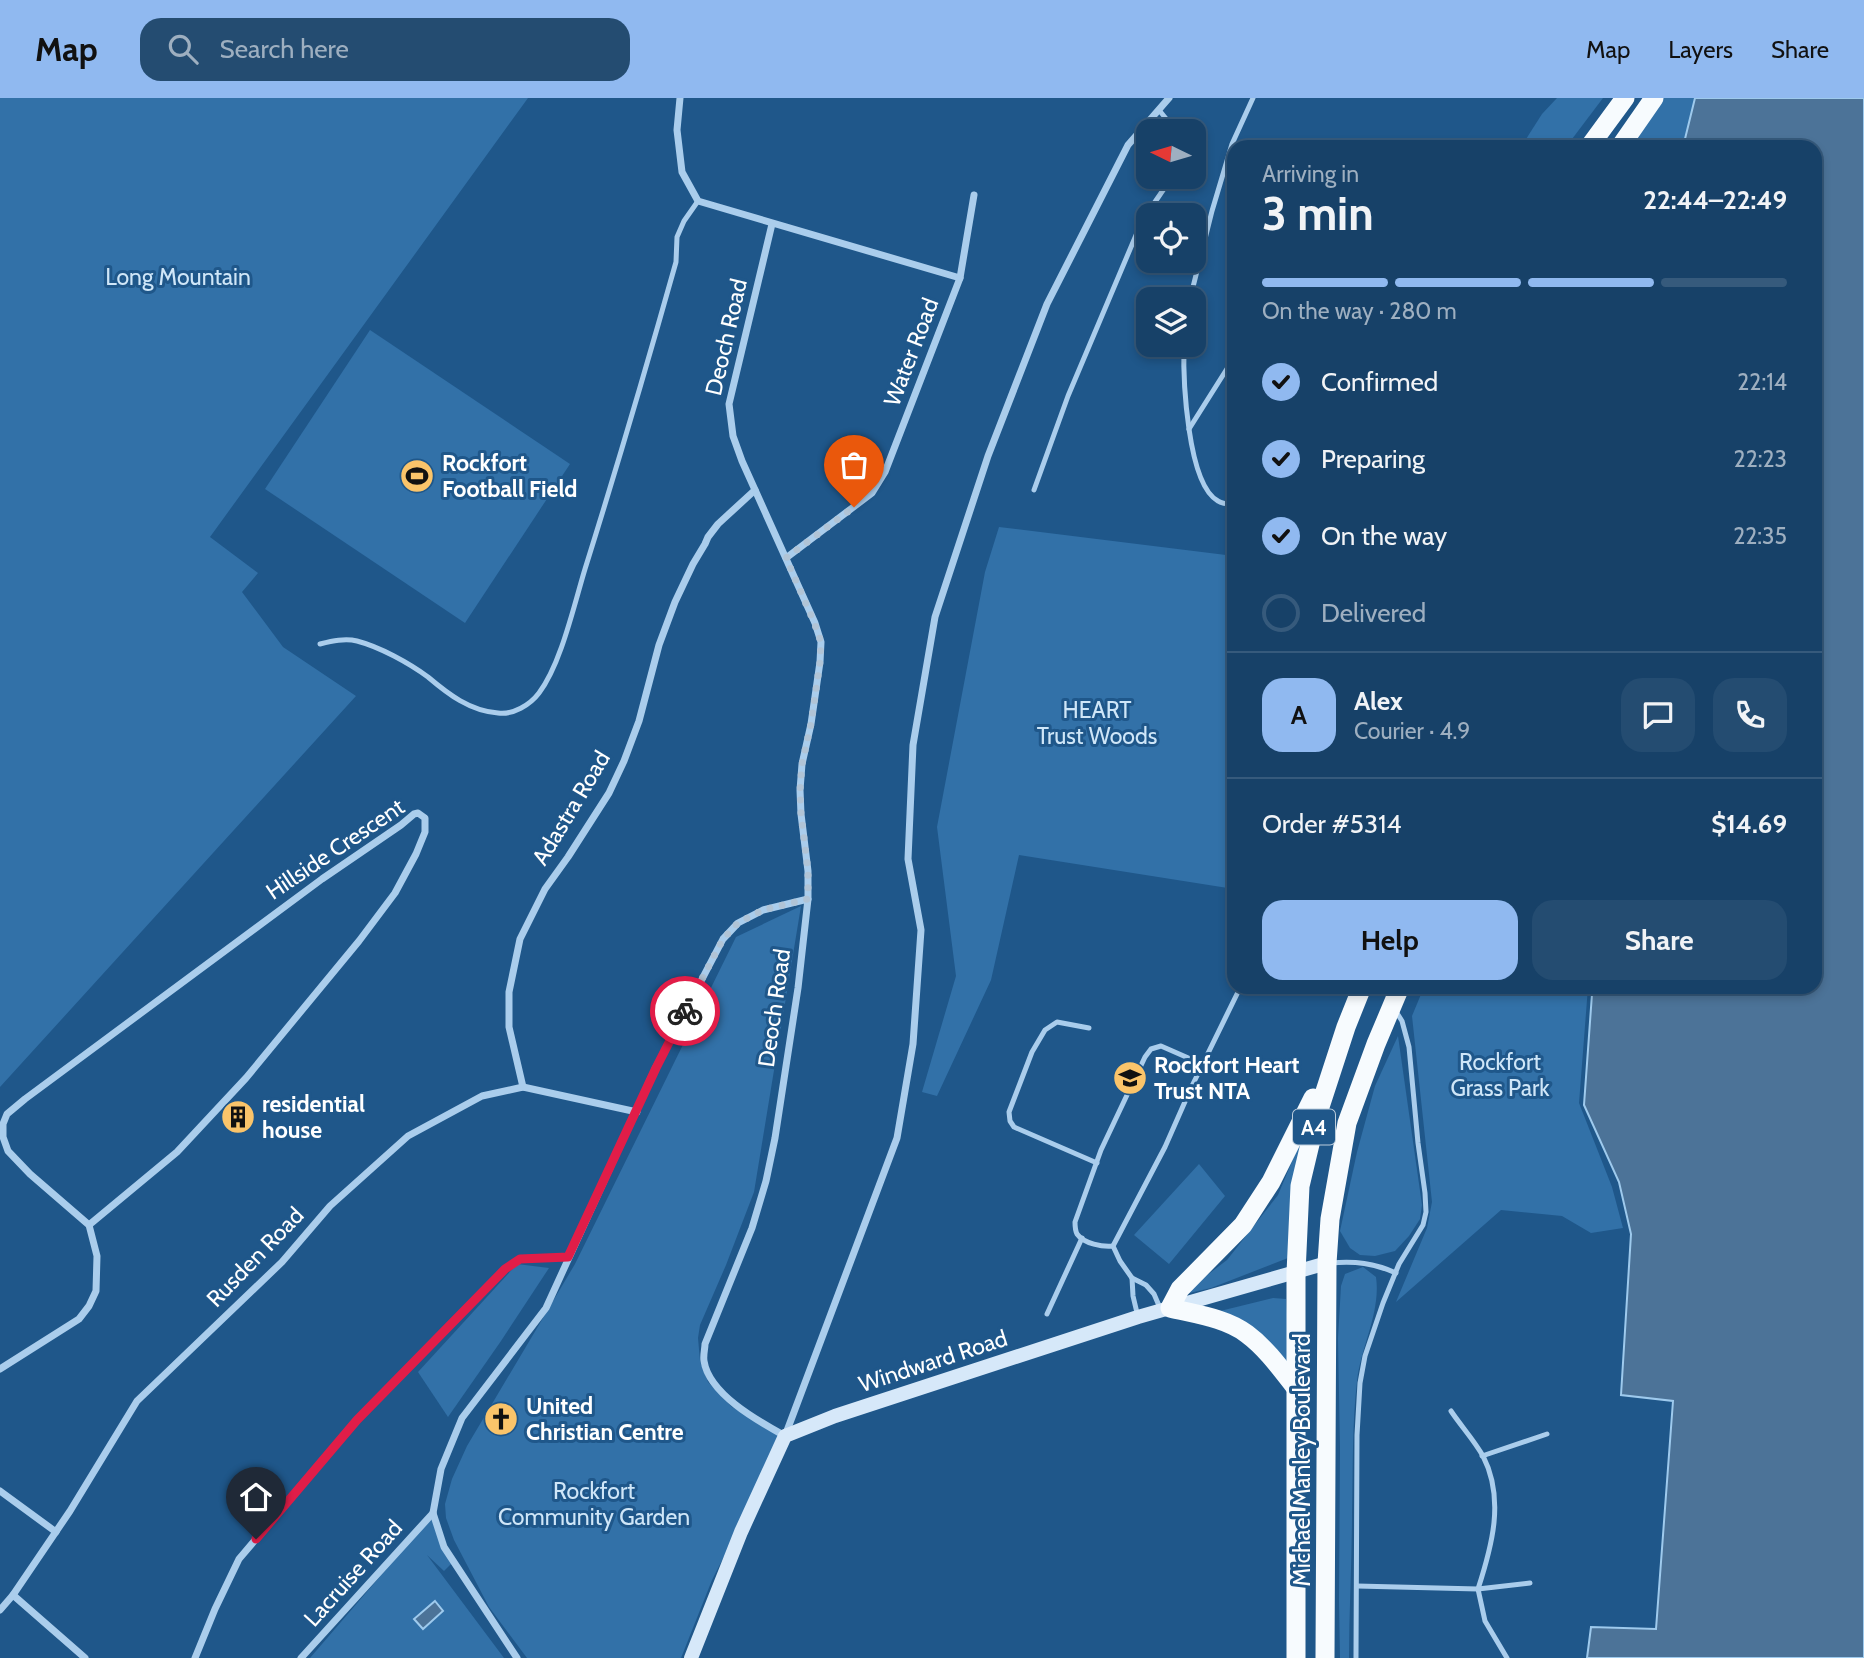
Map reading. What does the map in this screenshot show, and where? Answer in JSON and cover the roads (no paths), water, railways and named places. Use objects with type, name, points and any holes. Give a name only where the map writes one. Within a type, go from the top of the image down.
[{"type":"highway","points":[[1594,140],[1625,98]]},
{"type":"highway","points":[[1625,140],[1654,98]]},
{"type":"highway","name":"A4","points":[[1296,1273],[1300,1186],[1316,1119],[1359,994]]},
{"type":"highway","name":"A4","points":[[1327,1263],[1330,1219],[1347,1123],[1397,994]]},
{"type":"highway","points":[[1296,1387],[1248,1334],[1229,1324],[1165,1309],[1180,1289],[1242,1225],[1271,1182],[1346,1027]]},
{"type":"highway","name":"Michael Manley Boulevard","points":[[1325,1658],[1327,1263]]},
{"type":"highway","name":"Michael Manley Boulevard","points":[[1296,1273],[1296,1658]]},
{"type":"main road","name":"Windward Road","points":[[785,1436],[835,1416],[1138,1317],[1327,1263]]},
{"type":"main road","points":[[691,1658],[741,1532],[785,1436]]},
{"type":"street","points":[[680,98],[677,130],[682,172],[698,201],[960,278]]},
{"type":"street","points":[[785,1436],[897,1138],[913,1044],[921,930],[908,859],[913,745],[935,617],[988,456],[1047,304],[1128,145],[1169,98]]},
{"type":"street","name":"Water Road","points":[[786,558],[872,493],[885,472],[960,278],[974,195]]},
{"type":"street","name":"Deoch Road","points":[[772,224],[729,404],[733,436],[821,642],[800,790],[808,899],[798,988],[766,1181],[752,1228],[705,1344],[704,1361],[712,1381],[739,1409],[785,1436]]},
{"type":"street","name":"Adastra Road","points":[[523,1087],[509,1027],[509,992],[520,939],[545,889],[609,793],[624,761],[639,720],[659,645],[675,602],[708,537],[718,524],[755,490]]},
{"type":"street","name":"Hillside Crescent","points":[[418,813],[425,818],[426,826],[422,839],[406,873],[395,893],[359,942],[246,1078],[177,1152],[89,1225],[30,1174],[8,1151],[3,1137],[3,1124],[7,1114],[274,914],[414,814],[418,813]]},
{"type":"street","points":[[517,1658],[443,1548],[433,1513],[441,1469],[462,1418],[546,1308],[656,1068],[723,939],[738,923],[763,910],[808,899]]},
{"type":"street","name":"Rusden Road","points":[[0,1610],[56,1532],[137,1401],[282,1262],[330,1206],[408,1136],[482,1096],[523,1087],[637,1112]]},
{"type":"street","points":[[0,1369],[79,1320],[89,1306],[96,1291],[97,1256],[89,1225]]},
{"type":"street","points":[[195,1658],[239,1559],[357,1420],[505,1269],[520,1259],[568,1257]]},
{"type":"street","points":[[0,1491],[56,1532]]},
{"type":"street","name":"Lacruise Road","points":[[301,1658],[433,1513]]},
{"type":"street","points":[[13,1595],[85,1658]]},
{"type":"lane","points":[[1235,140],[1253,98]]},
{"type":"lane","points":[[1158,110],[1166,119]]},
{"type":"lane","points":[[1193,287],[1227,162]]},
{"type":"lane","points":[[1034,490],[1068,396],[1142,221],[1164,189]]},
{"type":"lane","points":[[320,644],[336,640],[355,640],[394,656],[426,676],[446,693],[482,711],[501,714],[527,705],[538,694],[551,673],[563,641],[612,482],[676,262],[677,237],[698,201]]},
{"type":"lane","points":[[1184,357],[1183,376],[1195,464],[1211,496],[1220,503],[1227,504]]},
{"type":"lane","points":[[1189,429],[1227,367]]},
{"type":"lane","points":[[1113,1246],[1165,1147],[1237,994]]},
{"type":"lane","points":[[1356,1658],[1357,1435],[1360,1383],[1365,1356],[1396,1273],[1423,1225],[1426,1212],[1409,1047],[1402,1021],[1392,1006]]},
{"type":"lane","points":[[1089,1028],[1057,1022],[1045,1030],[1032,1052],[1009,1112],[1014,1127],[1097,1163]]},
{"type":"lane","points":[[1113,1246],[1099,1245],[1082,1238],[1075,1230],[1075,1222],[1097,1163],[1145,1057],[1151,1049],[1161,1046],[1202,1064]]},
{"type":"lane","points":[[1047,1314],[1082,1238]]},
{"type":"lane","points":[[1113,1246],[1132,1279],[1138,1317]]},
{"type":"lane","points":[[1327,1263],[1364,1262],[1396,1273]]},
{"type":"lane","points":[[1132,1279],[1146,1285],[1165,1309]]},
{"type":"lane","points":[[1451,1411],[1482,1456],[1493,1483],[1493,1534],[1478,1589],[1485,1621],[1507,1658]]},
{"type":"lane","points":[[1482,1456],[1547,1434]]},
{"type":"lane","points":[[1357,1586],[1478,1589],[1530,1583]]},
{"type":"place","name":"Rockfort Football Field","points":[[417,476]]},
{"type":"place","name":"Rockfort Heart Trust NTA","points":[[1130,1078]]},
{"type":"place","name":"residential house","points":[[238,1117]]},
{"type":"place","name":"United Christian Centre","points":[[501,1419]]},
{"type":"park label","name":"Long Mountain","points":[[178,277]]},
{"type":"park label","name":"HEART Trust Woods","points":[[1097,723]]},
{"type":"park label","name":"Rockfort Grass Park","points":[[1500,1075]]},
{"type":"park label","name":"Rockfort Community Garden","points":[[594,1504]]}]
